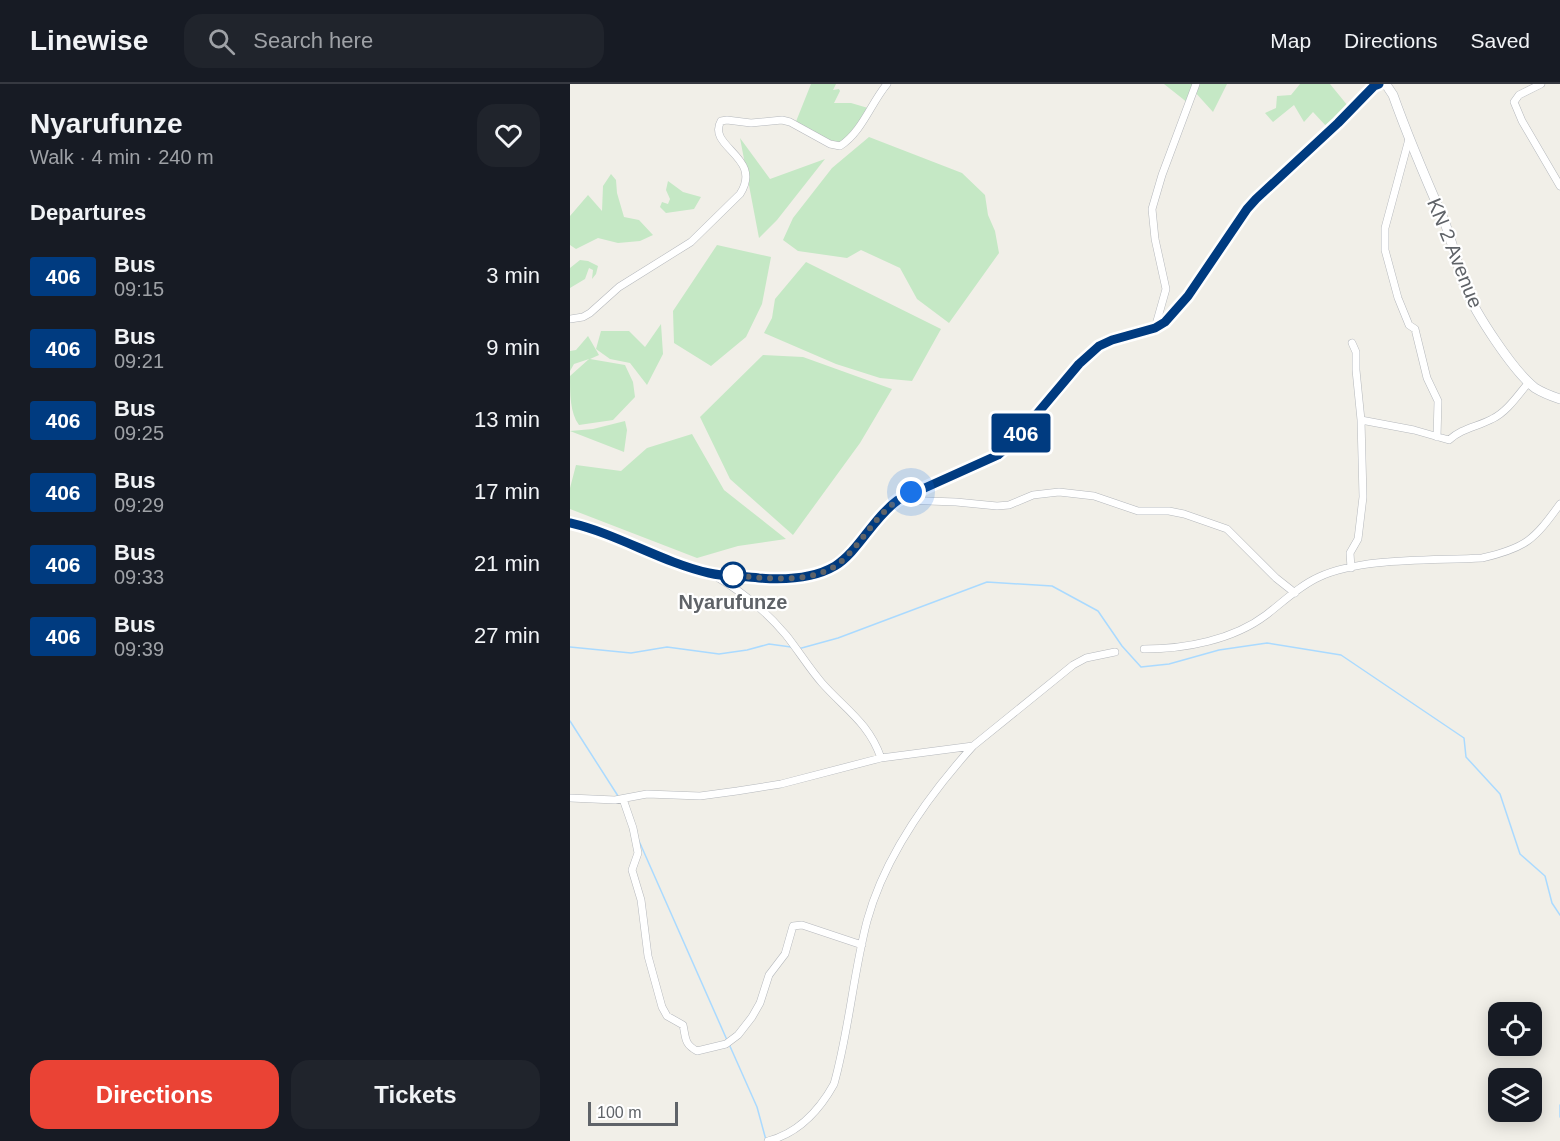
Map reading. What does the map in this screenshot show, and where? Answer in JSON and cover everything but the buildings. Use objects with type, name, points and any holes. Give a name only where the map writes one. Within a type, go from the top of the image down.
[{"type":"main road","name":"KN 2 Avenue","points":[[570,523],[710,573],[772,579],[802,578],[821,573],[845,558],[875,521],[898,500],[998,455],[1014,441],[1079,364],[1099,346],[1155,328],[1172,316],[1256,199],[1338,123],[1374,86],[1381,84],[1387,86],[1393,95],[1408,139],[1443,219],[1466,288],[1479,314],[1498,344],[1529,382],[1549,396],[1560,399]]},
{"type":"street","points":[[570,319],[583,317],[590,313],[619,287],[691,242],[740,194],[744,188],[745,168],[741,160],[719,135],[717,127],[721,121],[751,123],[782,120],[830,144],[840,146],[860,125],[887,84]]},
{"type":"street","points":[[1155,328],[1166,290],[1155,239],[1152,209],[1162,175],[1196,84]]},
{"type":"street","points":[[1541,84],[1519,95],[1514,102],[1522,121],[1560,186]]},
{"type":"street","points":[[1408,139],[1385,228],[1385,250],[1398,298],[1409,325],[1415,329],[1427,378],[1438,401],[1437,437]]},
{"type":"street","points":[[1351,568],[1350,553],[1358,539],[1363,497],[1361,420],[1356,352],[1352,343]]},
{"type":"street","points":[[1361,420],[1414,430],[1449,440],[1458,432],[1491,420],[1505,410],[1529,382]]},
{"type":"street","points":[[898,500],[956,502],[997,507],[1009,505],[1033,495],[1059,492],[1094,496],[1138,512],[1169,511],[1184,514],[1227,530],[1276,578],[1295,592]]},
{"type":"street","points":[[1144,649],[1162,649],[1233,634],[1265,616],[1317,578],[1343,568],[1497,555],[1526,543],[1542,528],[1560,504]]},
{"type":"street","points":[[710,573],[740,590],[756,603],[785,634],[822,682],[869,730],[881,758]]},
{"type":"street","points":[[768,1141],[797,1129],[825,1100],[834,1084],[868,919],[884,877],[903,838],[936,789],[973,746],[1073,665],[1086,658],[1115,652]]},
{"type":"street","points":[[570,798],[622,799],[647,794],[700,796],[781,784],[881,758],[973,746]]},
{"type":"street","points":[[622,799],[633,828],[638,853],[632,870],[641,900],[648,957],[662,1007],[667,1016],[683,1025],[685,1040],[696,1051],[726,1044],[738,1035],[757,1009],[769,975],[783,958],[794,926],[802,925],[862,945]]},
{"type":"green space","points":[[811,84],[836,84],[833,90],[839,89],[840,91],[834,103],[851,103],[868,108],[859,126],[840,144],[829,144],[795,124]]},
{"type":"green space","points":[[1164,84],[1227,84],[1213,112],[1194,91],[1188,103]]},
{"type":"green space","points":[[1300,84],[1330,84],[1348,106],[1327,127],[1313,112],[1304,122],[1294,105],[1273,122],[1265,113],[1276,108],[1277,96],[1291,95]]},
{"type":"green space","points":[[869,137],[962,173],[985,195],[999,253],[949,323],[917,299],[900,268],[861,250],[847,258],[798,251],[783,240],[793,218],[832,168]]},
{"type":"green space","points":[[740,138],[770,179],[825,159],[777,220],[759,238]]},
{"type":"green space","points":[[611,174],[616,180],[624,217],[639,220],[653,235],[640,241],[618,243],[598,238],[576,249],[570,245],[570,216],[588,195],[602,211],[603,186]]},
{"type":"green space","points":[[668,181],[683,192],[701,197],[694,209],[666,213],[660,207],[662,202],[668,204],[670,199],[666,190]]},
{"type":"green space","points":[[717,245],[771,257],[762,304],[746,337],[711,366],[674,343],[673,311]]},
{"type":"green space","points":[[580,260],[598,266],[596,274],[592,279],[593,270],[589,268],[585,279],[570,288],[570,268]]},
{"type":"green space","points":[[806,262],[941,329],[912,381],[880,378],[836,364],[764,333],[772,318],[775,299]]},
{"type":"green space","points":[[661,324],[663,354],[647,385],[630,363],[610,359],[596,349],[601,331],[629,331],[645,347]]},
{"type":"green space","points":[[588,336],[599,355],[590,359],[625,365],[633,382],[635,397],[613,420],[579,425],[572,409],[570,376],[589,359],[574,364],[570,371],[570,351],[576,350]]},
{"type":"green space","points":[[763,355],[803,357],[892,389],[860,443],[793,535],[730,479],[700,417]]},
{"type":"green space","points":[[625,421],[627,430],[624,452],[570,431],[593,429]]},
{"type":"green space","points":[[692,434],[724,490],[786,539],[738,546],[697,558],[570,509],[570,488],[576,465],[621,471],[647,448]]},
{"type":"waterway","points":[[798,649],[838,638],[987,582],[1052,586],[1098,611],[1122,646],[1141,667],[1169,664],[1219,650],[1267,643],[1341,655],[1464,738],[1466,757],[1500,794],[1520,854],[1545,876],[1552,903],[1560,915]]},
{"type":"waterway","points":[[570,647],[631,653],[667,647],[719,654],[769,644],[791,647]]},
{"type":"waterway","points":[[570,721],[618,796]]},
{"type":"waterway","points":[[639,841],[727,1040]]},
{"type":"waterway","points":[[729,1044],[757,1107],[766,1140]]},
{"type":"waterway","points":[[1560,1105],[1560,1117]]},
{"type":"bus line","name":"406","points":[[570,523],[710,573],[772,579],[802,578],[835,566],[845,558],[888,507],[898,500],[911,492],[959,474],[998,455],[1014,441],[1079,364],[1099,346],[1155,328],[1172,316],[1247,209],[1374,86],[1379,84]]},
{"type":"place","name":"Nyarufunze","points":[[733,575]]},
{"type":"route","points":[[733,575],[730,575],[772,579],[802,578],[821,573],[845,558],[888,507],[911,492]]}]
